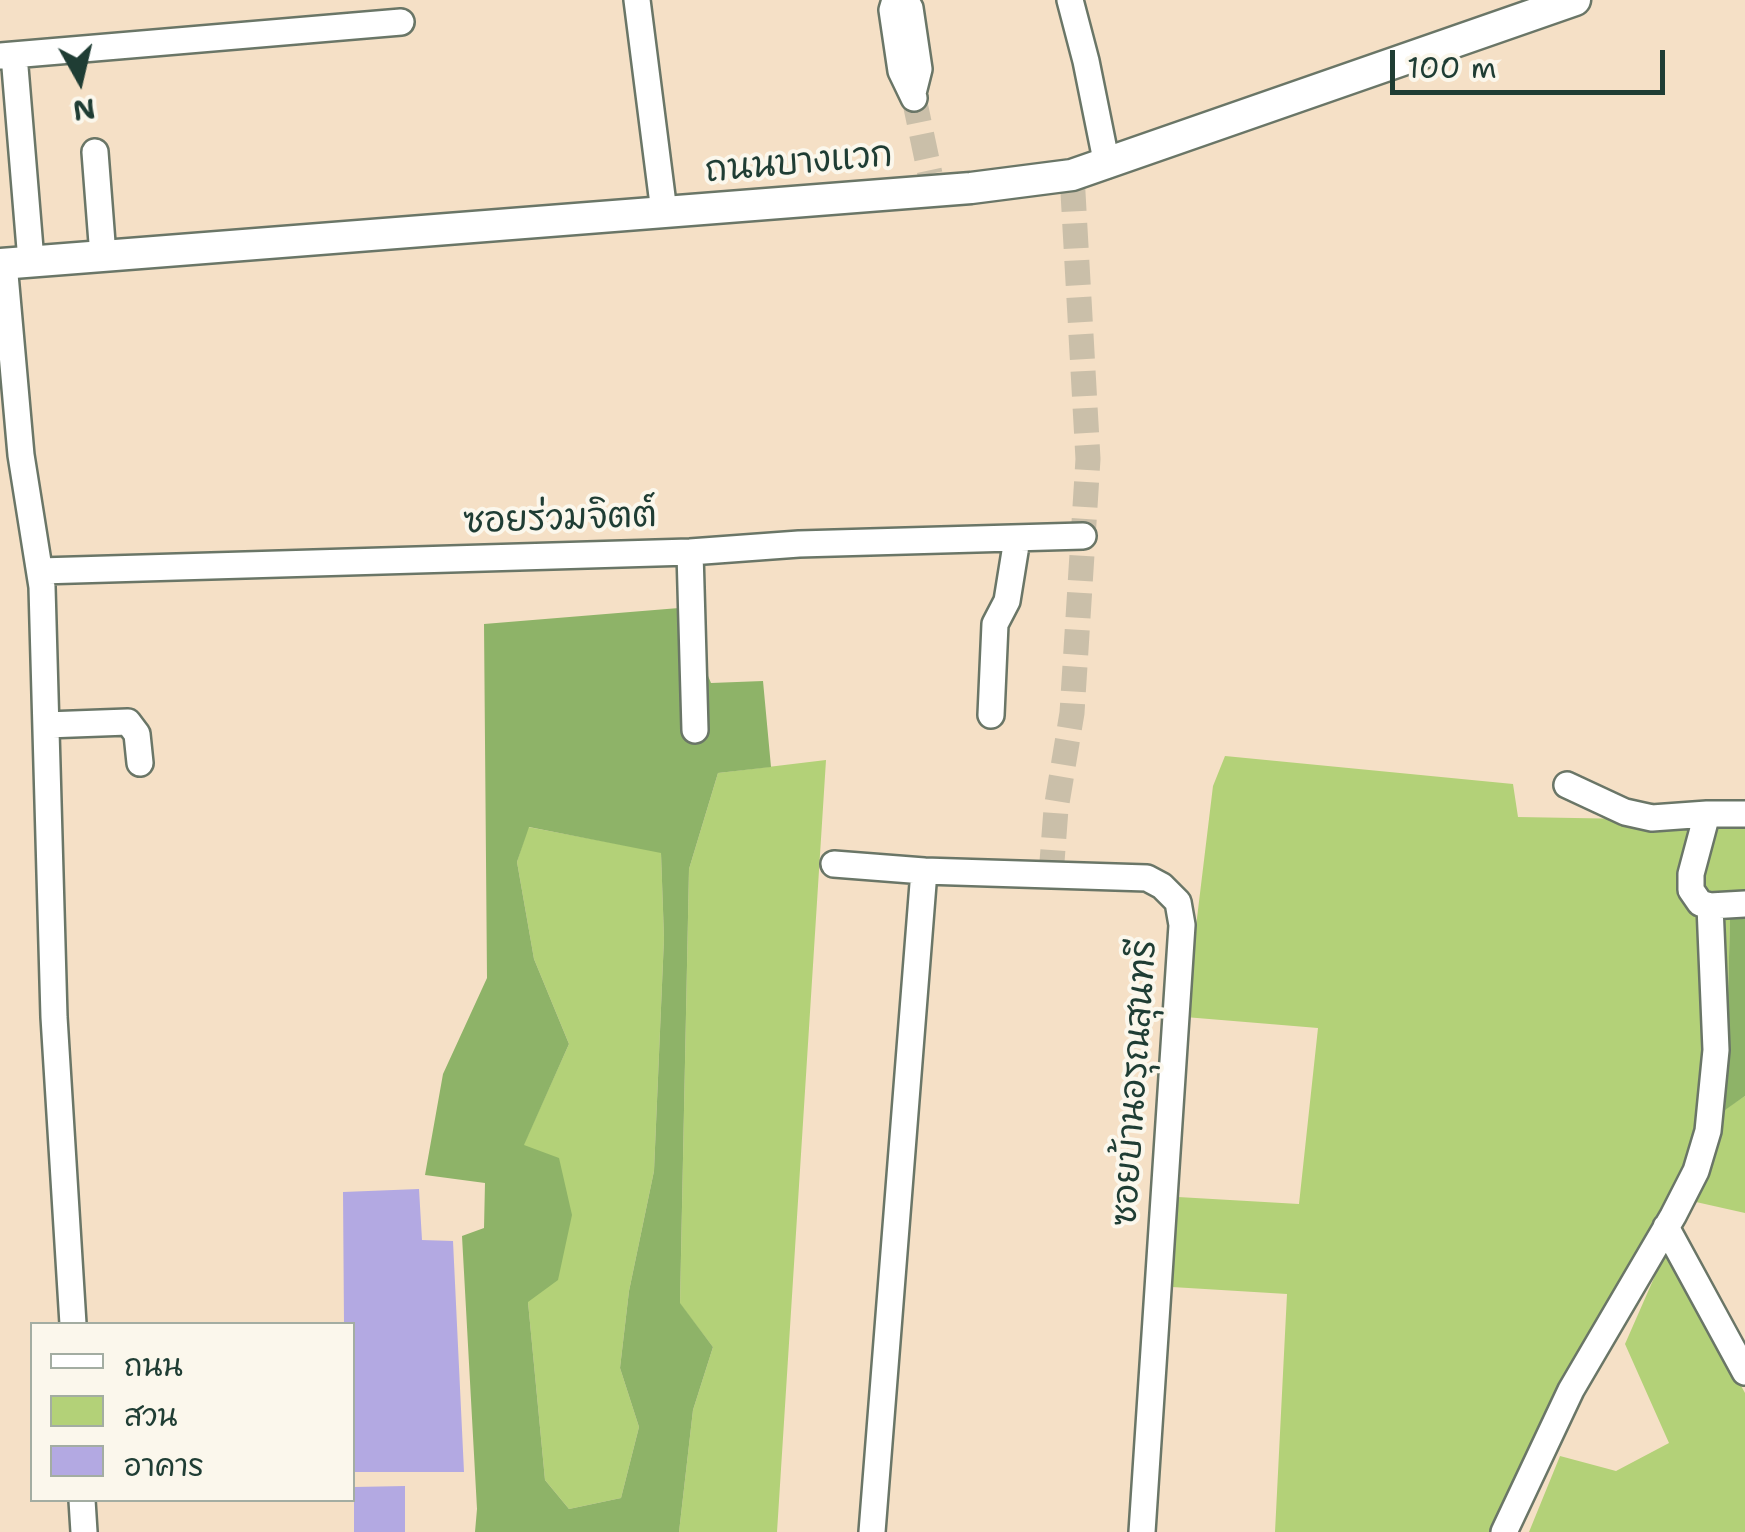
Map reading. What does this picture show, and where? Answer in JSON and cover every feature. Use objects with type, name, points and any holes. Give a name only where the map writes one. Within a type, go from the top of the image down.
[{"type":"main road","name":"ถนนบางแวก","points":[[12,263],[664,212],[932,182],[1072,175],[1575,0]]},
{"type":"street","points":[[636,0],[664,212]]},
{"type":"street","points":[[895,0],[892,10],[901,70],[914,96],[919,69],[910,8],[905,0]]},
{"type":"street","points":[[1070,0],[1107,165]]},
{"type":"street","points":[[73,1322],[54,1017],[40,571],[11,452],[7,56],[401,22]]},
{"type":"street","points":[[95,152],[102,256]]},
{"type":"street","name":"ซอยร่วมจิตต์","points":[[40,571],[1082,536]]},
{"type":"street","points":[[991,715],[995,624],[1007,601],[1018,539]]},
{"type":"street","points":[[690,552],[695,730]]},
{"type":"street","points":[[46,726],[128,722],[137,734],[140,763]]},
{"type":"street","points":[[1567,785],[1625,812],[1652,818],[1745,814]]},
{"type":"street","points":[[1706,814],[1691,874],[1691,890],[1696,899],[1710,906],[1745,904]]},
{"type":"street","name":"ซอยบ้านอรุณสุนทรี","points":[[834,864],[924,872],[1147,878],[1178,902],[1182,924],[1142,1532]]},
{"type":"street","points":[[872,1532],[924,872]]},
{"type":"street","points":[[1504,1532],[1571,1390],[1696,1171],[1708,1131],[1716,1046],[1710,906]]},
{"type":"street","points":[[1666,1227],[1745,1372]]},
{"type":"street","points":[[82,1502],[84,1532]]},
{"type":"green space","points":[[679,608],[711,683],[763,681],[771,767],[718,773],[689,869],[680,1303],[713,1347],[693,1410],[679,1532],[475,1532],[477,1509],[462,1236],[484,1228],[485,1183],[425,1175],[443,1074],[487,978],[484,624]],"holes":[[[529,827],[661,853],[664,938],[654,1171],[629,1291],[620,1368],[639,1427],[621,1498],[569,1509],[545,1480],[528,1302],[558,1280],[572,1215],[559,1158],[524,1145],[569,1044],[534,959],[517,862]]]},
{"type":"green space","points":[[1225,756],[1513,784],[1518,817],[1745,821],[1745,916],[1730,919],[1725,1109],[1745,1096],[1745,1213],[1696,1202],[1667,1251],[1745,1393],[1745,1532],[1529,1532],[1560,1456],[1616,1471],[1669,1443],[1625,1344],[1661,1262],[1501,1532],[1275,1532],[1287,1294],[1172,1287],[1178,1197],[1299,1204],[1318,1028],[1185,1017],[1213,786]]},
{"type":"green space","points":[[826,760],[777,1532],[679,1532],[693,1410],[713,1347],[680,1304],[689,869],[718,773]]},
{"type":"green space","points":[[528,827],[661,852],[664,938],[654,1171],[629,1291],[620,1368],[639,1427],[621,1498],[569,1509],[545,1480],[528,1302],[523,1146],[569,1044],[534,959],[517,862]]},
{"type":"green space","points":[[1745,916],[1745,1096],[1725,1110],[1730,918]]},
{"type":"building","points":[[419,1189],[422,1240],[453,1241],[464,1472],[355,1472],[355,1322],[344,1322],[343,1192]]},
{"type":"building","points":[[405,1486],[405,1532],[354,1532],[355,1487]]},
{"type":"tunnel","points":[[914,98],[930,174]]},
{"type":"tunnel","points":[[1051,875],[1056,809],[1072,713],[1088,459],[1072,175]]}]
